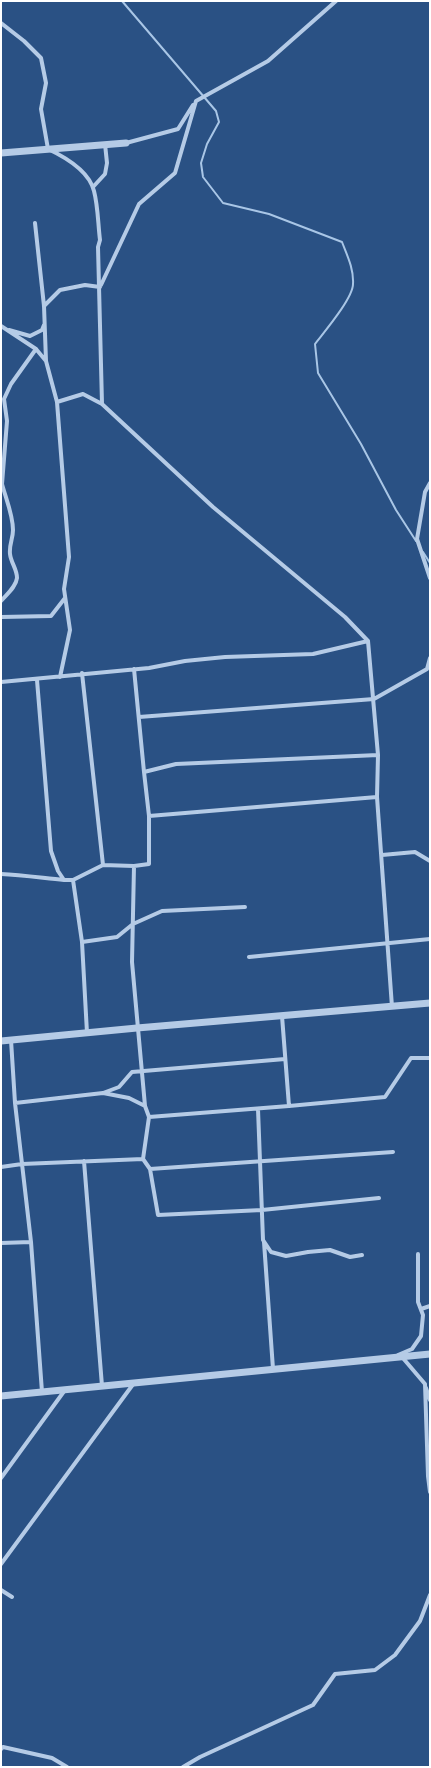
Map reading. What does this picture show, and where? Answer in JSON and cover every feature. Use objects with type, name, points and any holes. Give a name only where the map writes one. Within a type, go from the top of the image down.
[{"type":"street","points":[[1,153],[126,142],[178,129],[196,101],[268,61],[336,1]]},
{"type":"street","points":[[1,23],[24,41],[41,58],[46,83],[40,109],[48,149]]},
{"type":"street","points":[[100,287],[139,204],[175,173],[196,101]]},
{"type":"street","points":[[93,188],[104,174],[107,163],[105,144]]},
{"type":"street","points":[[48,149],[66,157],[82,171],[93,188],[100,240],[98,247],[102,404]]},
{"type":"street","points":[[35,223],[44,306],[46,361],[57,402],[69,557],[64,589],[70,630],[60,676]]},
{"type":"street","points":[[44,306],[60,290],[85,285],[100,287]]},
{"type":"street","points":[[2,327],[30,336],[42,330],[44,323]]},
{"type":"street","points":[[2,327],[36,349],[46,361]]},
{"type":"street","points":[[1,601],[12,590],[17,579],[16,568],[10,557],[9,544],[13,532],[12,522],[2,484],[7,420],[4,399],[11,384],[36,349]]},
{"type":"street","points":[[57,402],[83,394],[102,404],[213,507],[345,617],[368,641],[378,755],[377,797],[392,1007]]},
{"type":"street","points":[[430,483],[425,492],[417,539],[430,578]]},
{"type":"street","points":[[1,617],[52,616],[66,597]]},
{"type":"street","points":[[1,682],[37,680],[82,673],[134,669],[184,661],[225,657],[313,654],[368,641]]},
{"type":"street","points":[[139,717],[374,700],[427,669],[430,658]]},
{"type":"street","points":[[1,873],[32,875],[46,879],[73,880],[102,865],[134,866],[149,864],[150,816],[144,772],[134,669]]},
{"type":"street","points":[[82,673],[102,865]]},
{"type":"street","points":[[37,680],[51,852],[58,871],[64,880]]},
{"type":"street","points":[[144,772],[176,764],[378,755]]},
{"type":"street","points":[[150,816],[377,797]]},
{"type":"street","points":[[382,855],[415,852],[430,861]]},
{"type":"street","points":[[134,866],[132,962],[145,1106],[149,1117],[143,1159],[150,1169],[158,1216],[262,1210],[379,1198]]},
{"type":"street","points":[[73,880],[82,942],[87,1033]]},
{"type":"street","points":[[82,942],[117,937],[133,924],[162,911],[245,907]]},
{"type":"street","points":[[250,957],[387,942],[430,939]]},
{"type":"street","points":[[1,1041],[430,1003]]},
{"type":"street","points":[[282,1016],[289,1106]]},
{"type":"street","points":[[11,1040],[15,1103],[31,1242],[42,1392]]},
{"type":"street","points":[[149,1117],[258,1109],[385,1097],[411,1058],[430,1058]]},
{"type":"street","points":[[15,1103],[103,1093],[119,1087],[132,1072],[285,1059]]},
{"type":"street","points":[[103,1093],[129,1098],[145,1106]]},
{"type":"street","points":[[258,1109],[262,1210],[273,1369]]},
{"type":"street","points":[[150,1169],[392,1152]]},
{"type":"street","points":[[1,1167],[22,1164],[143,1159]]},
{"type":"street","points":[[84,1161],[102,1386]]},
{"type":"street","points":[[264,1240],[271,1252],[286,1256],[330,1250],[350,1257],[362,1255]]},
{"type":"street","points":[[1,1243],[31,1242]]},
{"type":"street","points":[[393,1357],[412,1349],[421,1336],[423,1315],[418,1302],[418,1254]]},
{"type":"street","points":[[421,1309],[430,1306]]},
{"type":"street","points":[[1,1396],[430,1354]]},
{"type":"street","points":[[401,1356],[424,1384],[430,1400]]},
{"type":"street","points":[[1,1564],[134,1382]]},
{"type":"street","points":[[424,1384],[430,1492]]},
{"type":"street","points":[[1,1478],[66,1389]]},
{"type":"street","points":[[1,1590],[12,1597]]},
{"type":"street","points":[[183,1767],[200,1756],[313,1705],[335,1674],[374,1670],[395,1654],[420,1621],[430,1595]]},
{"type":"street","points":[[1,1749],[3,1747],[52,1758],[67,1767]]},
{"type":"waterway","points":[[122,1],[216,111],[219,122],[207,144],[201,163],[203,177],[223,203],[269,214],[342,242],[351,268],[353,278],[352,290],[344,306],[315,344],[318,373],[361,444],[396,510],[416,541]]},
{"type":"waterway","points":[[423,552],[430,563]]}]
